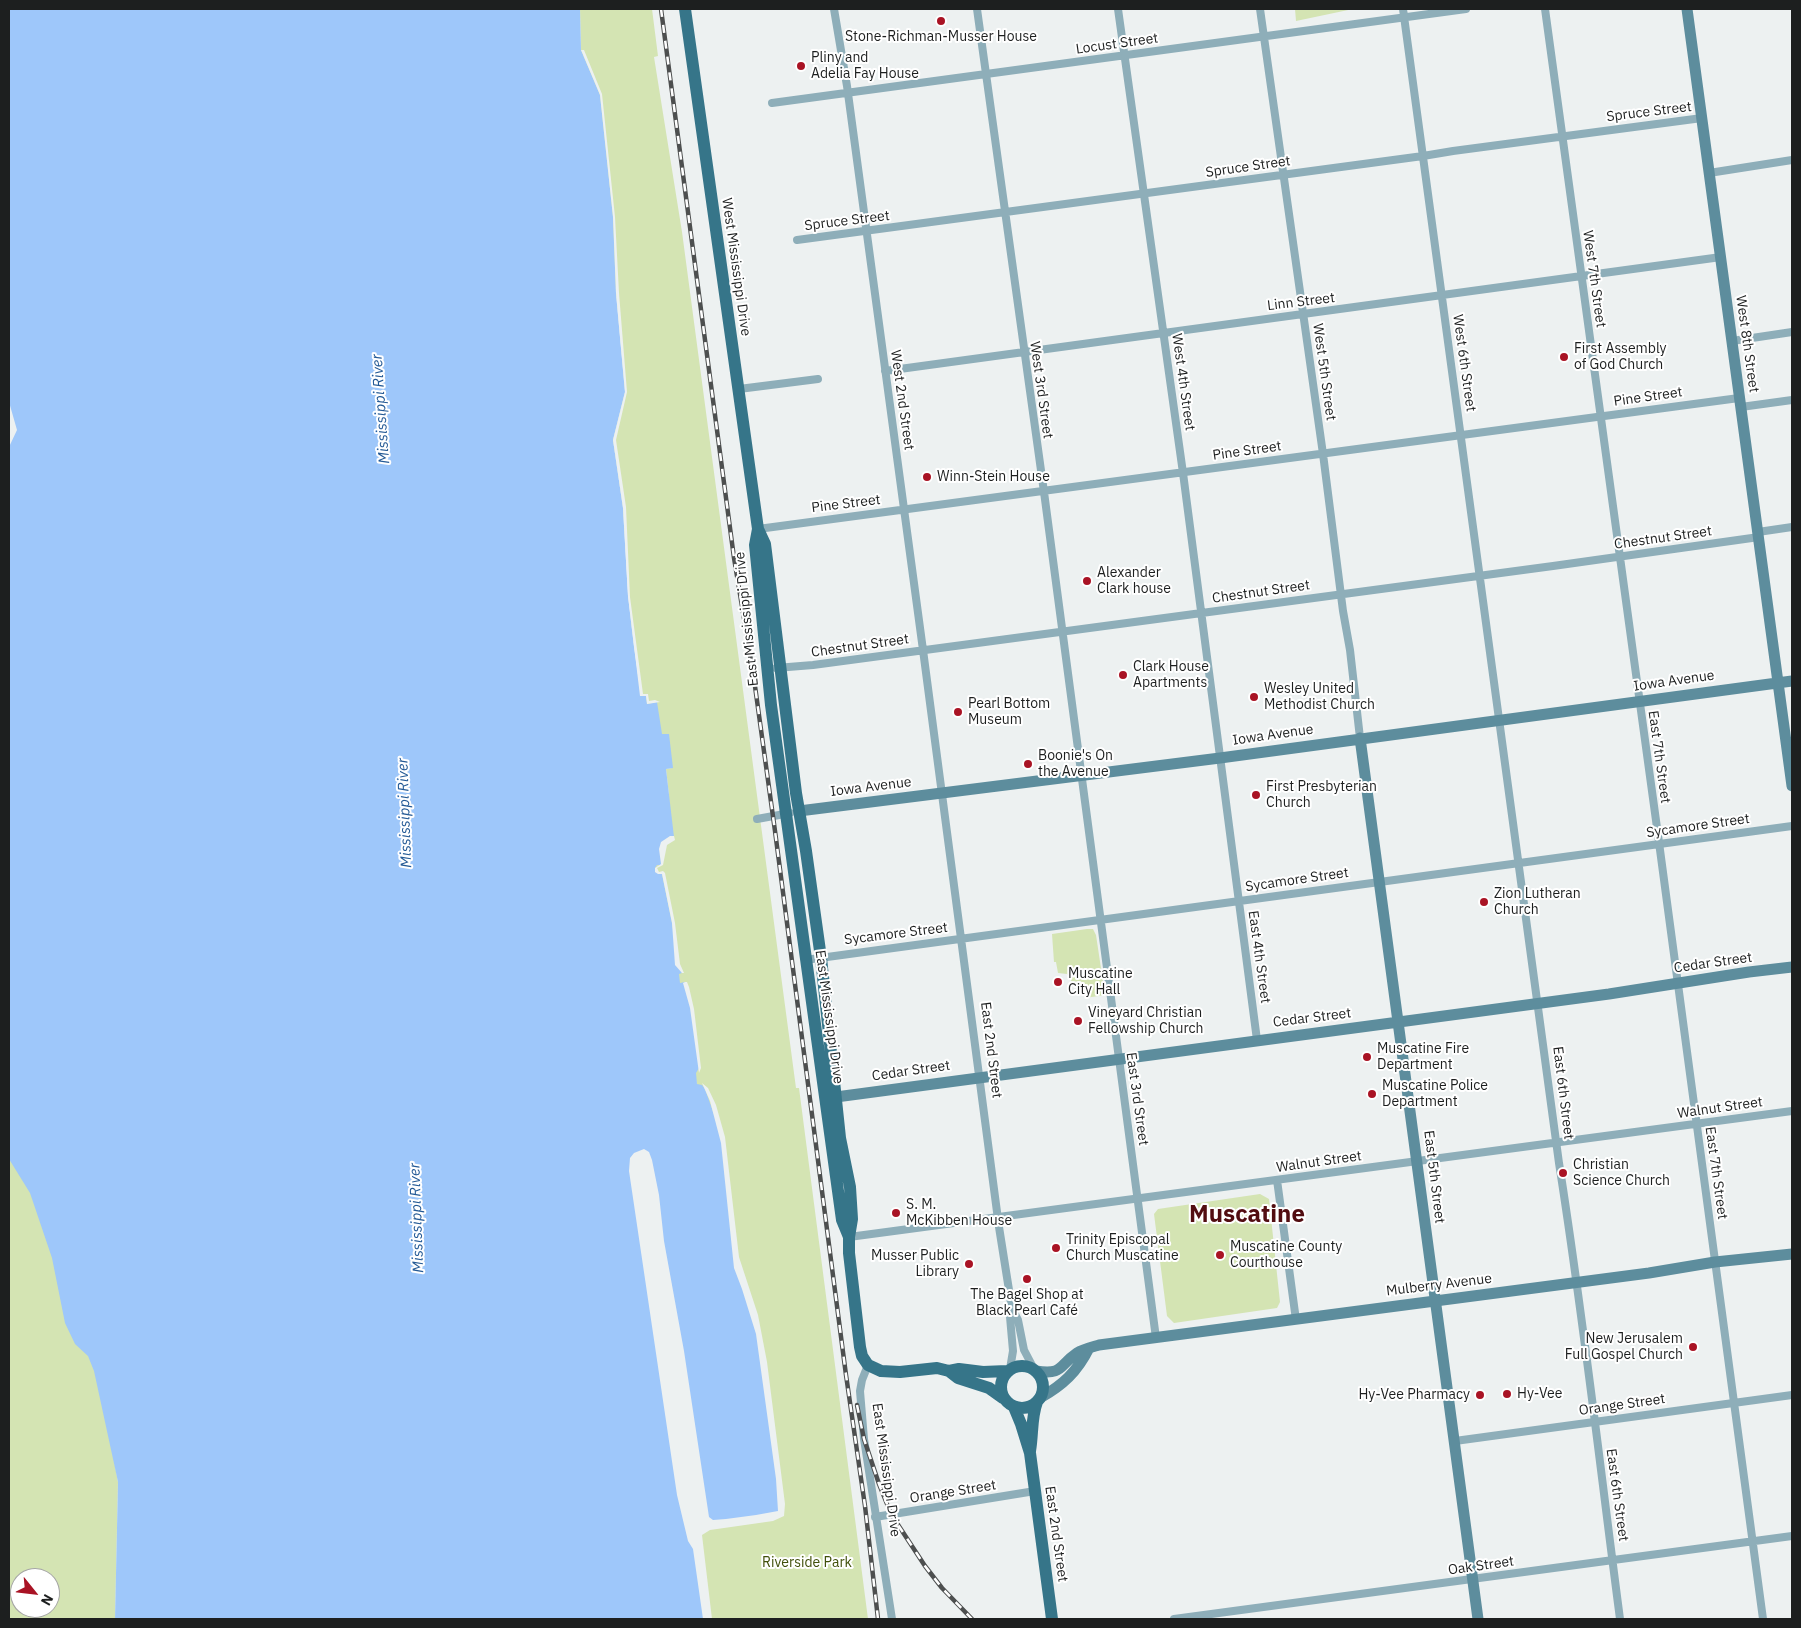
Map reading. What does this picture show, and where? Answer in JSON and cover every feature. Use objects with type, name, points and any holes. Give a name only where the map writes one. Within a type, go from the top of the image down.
[{"type":"main road","name":"West Mississippi Drive","points":[[685,9],[758,529]]},
{"type":"main road","name":"West 8th Street","points":[[1687,9],[1792,786]]},
{"type":"main road","name":"East Mississippi Drive","points":[[758,529],[765,544],[799,811],[821,958],[840,1138],[850,1187],[852,1218],[849,1253],[858,1336],[862,1356],[868,1365]]},
{"type":"main road","name":"East Mississippi Drive","points":[[758,529],[755,545],[767,669],[805,960],[842,1220],[849,1237]]},
{"type":"main road","name":"Iowa Avenue","points":[[799,811],[1220,758],[1792,681]]},
{"type":"main road","name":"East 5th Street","points":[[1360,738],[1478,1619]]},
{"type":"main road","name":"Cedar Street","points":[[836,1097],[1399,1022],[1792,967]]},
{"type":"main road","name":"Mulberry Avenue","points":[[1035,1370],[1055,1372],[1077,1353],[1100,1345],[1715,1262],[1792,1254]]},
{"type":"main road","points":[[868,1365],[881,1371],[891,1372],[937,1368],[949,1371],[958,1378],[990,1388],[1014,1407],[1026,1408],[1063,1384],[1083,1359],[1089,1348]]},
{"type":"main road","points":[[949,1371],[959,1369],[983,1372],[1008,1370],[1022,1365],[1035,1370],[1040,1376],[1043,1387],[1039,1400]]},
{"type":"main road","points":[[1003,1398],[1000,1386],[1008,1370]]},
{"type":"main road","name":"East 2nd Street","points":[[1030,1453],[1032,1418],[1039,1400]]},
{"type":"main road","name":"East 2nd Street","points":[[1014,1407],[1030,1453],[1052,1619]]},
{"type":"street","name":"West 2nd Street","points":[[834,9],[848,93],[942,794]]},
{"type":"street","name":"West 3rd Street","points":[[977,9],[1082,774]]},
{"type":"street","name":"West 4th Street","points":[[1118,9],[1164,333],[1220,758]]},
{"type":"street","name":"West 5th Street","points":[[1260,9],[1350,650],[1360,738]]},
{"type":"street","name":"West 6th Street","points":[[1404,9],[1499,720]]},
{"type":"street","name":"Locust Street","points":[[772,103],[1466,9]]},
{"type":"street","name":"West 7th Street","points":[[1545,9],[1639,701]]},
{"type":"street","name":"Spruce Street","points":[[797,240],[1702,118]]},
{"type":"street","points":[[1709,172],[1792,160]]},
{"type":"street","name":"Linn Street","points":[[885,371],[1720,257]]},
{"type":"street","points":[[1732,341],[1792,332]]},
{"type":"street","points":[[739,389],[818,379]]},
{"type":"street","name":"Pine Street","points":[[758,529],[1600,416],[1792,400]]},
{"type":"street","name":"Chestnut Street","points":[[767,669],[1062,632],[1619,557],[1758,535],[1792,527]]},
{"type":"street","name":"East 7th Street","points":[[1639,701],[1763,1619]]},
{"type":"street","name":"East 6th Street","points":[[1499,720],[1556,1142],[1577,1282],[1620,1619]]},
{"type":"street","name":"East 4th Street","points":[[1220,758],[1257,1040]]},
{"type":"street","name":"East 3rd Street","points":[[1082,774],[1156,1338]]},
{"type":"street","name":"East 2nd Street","points":[[942,794],[979,1078],[1012,1308],[1018,1320],[1024,1350],[1035,1370]]},
{"type":"street","name":"Iowa Avenue","points":[[757,819],[799,811]]},
{"type":"street","name":"Sycamore Street","points":[[805,960],[1792,826]]},
{"type":"street","name":"Walnut Street","points":[[849,1237],[1792,1111]]},
{"type":"street","points":[[1277,1180],[1296,1320]]},
{"type":"street","name":"East 2nd Street","points":[[1008,1370],[1013,1351],[1010,1317],[1012,1308]]},
{"type":"street","name":"East Mississippi Drive","points":[[868,1365],[860,1391],[865,1446],[892,1619]]},
{"type":"street","name":"Orange Street","points":[[1455,1441],[1792,1395]]},
{"type":"street","name":"Orange Street","points":[[875,1517],[1035,1491]]},
{"type":"street","name":"Oak Street","points":[[1174,1619],[1197,1618],[1792,1536]]},
{"type":"green space","name":"Riverside Park","points":[[580,9],[652,9],[658,56],[654,57],[682,232],[796,1088],[799,1088],[868,1619],[709,1619],[700,1534],[736,1257],[700,1085],[697,1085],[683,1017],[638,928],[669,795],[666,769],[672,768],[649,746],[631,622],[623,508],[613,440],[625,392],[621,342],[616,293],[581,50]]},
{"type":"green space","points":[[1295,9],[1353,9],[1296,21]]},
{"type":"green space","points":[[1093,929],[1096,935],[1105,995],[1085,998],[1081,981],[1072,982],[1067,974],[1058,973],[1056,962],[1054,962],[1052,934]]},
{"type":"green space","points":[[9,1097],[89,1323],[118,1482],[115,1619],[9,1619]]},
{"type":"green space","points":[[1260,1194],[1269,1199],[1280,1302],[1277,1308],[1174,1323],[1167,1316],[1154,1214],[1158,1209]]},
{"type":"water","name":"Mississippi River","points":[[9,9],[580,9],[581,50],[600,95],[613,217],[616,293],[625,392],[613,440],[623,508],[628,596],[640,696],[646,696],[647,704],[657,702],[662,734],[669,734],[673,768],[666,769],[674,837],[665,843],[661,865],[657,865],[655,872],[662,874],[678,965],[682,973],[679,974],[680,983],[685,982],[692,1009],[699,1068],[696,1073],[697,1084],[702,1085],[705,1089],[722,1137],[736,1257],[755,1316],[782,1514],[709,1527],[700,1534],[709,1619],[115,1619],[118,1482],[94,1371],[88,1356],[75,1344],[65,1323],[52,1258],[30,1193],[9,1159],[9,447],[17,430],[9,402]]},
{"type":"pier","points":[[581,50],[584,50],[602,94],[615,217],[627,392],[616,440],[626,507],[630,597],[643,694],[648,694],[649,701],[655,700],[660,702],[647,704],[646,696],[641,696],[634,647],[628,596],[623,508],[613,440],[625,392],[616,293],[613,217],[600,95]]},
{"type":"pier","points":[[670,836],[674,836],[675,840],[667,845],[663,865],[657,868],[659,872],[663,871],[665,873],[675,923],[680,964],[684,973],[675,965],[672,923],[662,874],[655,872],[655,868],[661,864],[659,849],[661,842]]},
{"type":"pier","points":[[687,982],[689,987],[694,1009],[701,1068],[699,1073],[690,1008],[683,983]]},
{"type":"pier","points":[[702,1083],[708,1088],[716,1105],[725,1137],[739,1257],[758,1315],[767,1362],[785,1504],[784,1516],[773,1521],[710,1530],[702,1535],[712,1619],[703,1619],[693,1549],[688,1541],[677,1495],[629,1171],[630,1158],[634,1153],[644,1149],[649,1152],[659,1195],[664,1241],[684,1351],[709,1517],[713,1520],[726,1519],[778,1511],[776,1479],[756,1334],[734,1268],[721,1143],[710,1101]]},
{"type":"railway","points":[[661,9],[734,558],[754,679],[775,831],[846,1375],[865,1506],[878,1619]]},
{"type":"railway","points":[[857,1405],[864,1439],[891,1514],[925,1566],[942,1588],[972,1619]]},
{"type":"place","name":"Stone-Richman-Musser House","points":[[941,21]]},
{"type":"place","name":"Pliny and Adelia Fay House","points":[[801,66]]},
{"type":"place","name":"First Assembly of God Church","points":[[1564,357]]},
{"type":"place","name":"Winn-Stein House","points":[[927,477]]},
{"type":"place","name":"Alexander Clark house","points":[[1087,581]]},
{"type":"place","name":"Clark House Apartments","points":[[1123,675]]},
{"type":"place","name":"Wesley United Methodist Church","points":[[1254,697]]},
{"type":"place","name":"Pearl Bottom Museum","points":[[958,712]]},
{"type":"place","name":"Boonie's On the Avenue","points":[[1028,764]]},
{"type":"place","name":"First Presbyterian Church","points":[[1256,795]]},
{"type":"place","name":"Zion Lutheran Church","points":[[1484,902]]},
{"type":"place","name":"Muscatine City Hall","points":[[1058,982]]},
{"type":"place","name":"Vineyard Christian Fellowship Church","points":[[1078,1021]]},
{"type":"place","name":"Muscatine Fire Department","points":[[1367,1057]]},
{"type":"place","name":"Muscatine Police Department","points":[[1372,1094]]},
{"type":"place","name":"Christian Science Church","points":[[1563,1173]]},
{"type":"place","name":"S. M. McKibben House","points":[[896,1213]]},
{"type":"place","name":"Trinity Episcopal Church Muscatine","points":[[1056,1248]]},
{"type":"place","name":"Muscatine County Courthouse","points":[[1220,1255]]},
{"type":"place","name":"Musser Public Library","points":[[969,1264]]},
{"type":"place","name":"The Bagel Shop at Black Pearl Café","points":[[1027,1279]]},
{"type":"place","name":"New Jerusalem Full Gospel Church","points":[[1693,1347]]},
{"type":"place","name":"Hy-Vee","points":[[1507,1394]]},
{"type":"place","name":"Hy-Vee Pharmacy","points":[[1480,1395]]},
{"type":"district","name":"Muscatine","points":[[1247,1215]]}]
